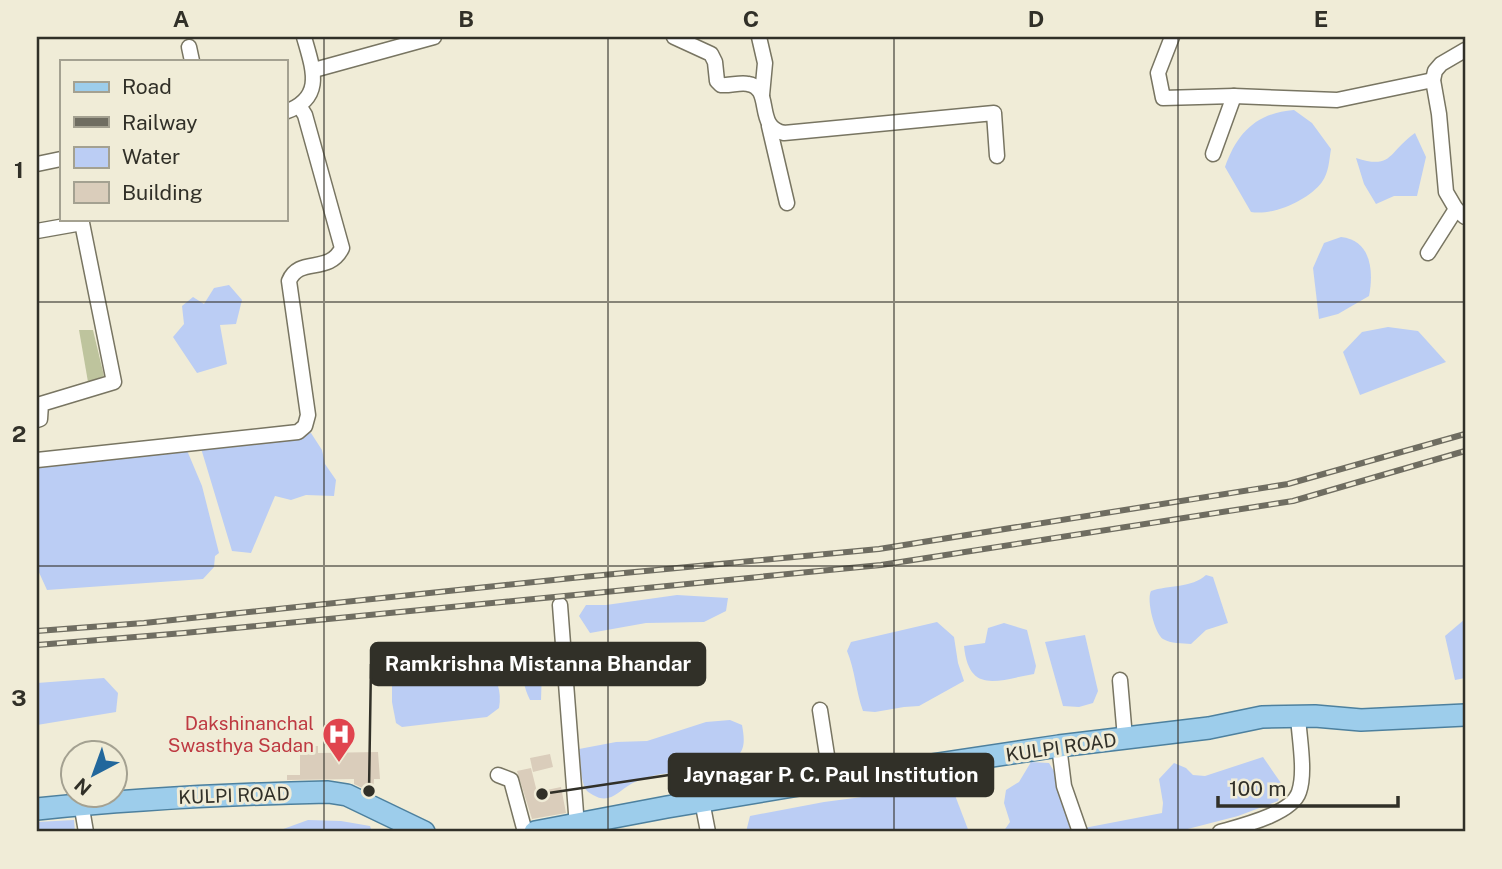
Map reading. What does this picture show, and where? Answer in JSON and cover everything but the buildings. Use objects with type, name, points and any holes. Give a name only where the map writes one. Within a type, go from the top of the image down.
[{"type":"main road","name":"KULPI ROAD","points":[[535,832],[702,801],[1262,717],[1362,720],[1465,715]]},
{"type":"main road","name":"KULPI ROAD","points":[[130,800],[328,792],[347,796],[424,832]]},
{"type":"main road","name":"KULPI ROAD","points":[[37,809],[60,806]]},
{"type":"street","points":[[292,109],[307,100],[312,89],[314,70],[304,37]]},
{"type":"street","points":[[314,70],[434,37]]},
{"type":"street","points":[[674,37],[711,54],[715,62],[717,81],[721,85],[749,83],[762,95]]},
{"type":"street","points":[[759,37],[765,64],[762,95],[787,203]]},
{"type":"street","points":[[1172,37],[1158,73],[1163,98],[1234,96],[1337,100],[1433,80]]},
{"type":"street","points":[[1428,253],[1461,213],[1446,192],[1433,80],[1435,71],[1441,64],[1465,50]]},
{"type":"street","points":[[1213,154],[1234,96]]},
{"type":"street","points":[[37,460],[298,432],[305,425],[309,415],[289,281],[296,271],[307,266],[329,263],[335,259],[342,247],[305,115],[292,109]]},
{"type":"street","points":[[769,126],[776,132],[784,133],[994,113],[997,156]]},
{"type":"street","points":[[37,164],[60,159]]},
{"type":"street","points":[[37,231],[82,223],[114,383],[41,404],[40,419],[37,420]]},
{"type":"street","points":[[559,605],[577,826]]},
{"type":"street","points":[[1120,680],[1125,738]]},
{"type":"street","points":[[820,710],[831,781]]},
{"type":"street","points":[[1220,832],[1283,811],[1293,803],[1302,777],[1298,716]]},
{"type":"street","points":[[1059,746],[1064,786],[1080,832]]},
{"type":"street","points":[[498,775],[511,780],[525,832]]},
{"type":"street","points":[[702,801],[708,832]]},
{"type":"street","points":[[81,810],[86,832]]},
{"type":"green space","points":[[79,330],[93,330],[104,376],[88,382]]},
{"type":"water","points":[[1294,110],[1312,123],[1331,149],[1326,174],[1316,189],[1300,200],[1270,212],[1251,212],[1225,167],[1230,155],[1242,135],[1259,120]]},
{"type":"water","points":[[1415,133],[1426,157],[1417,196],[1394,196],[1376,204],[1364,184],[1356,158],[1377,162],[1384,160]]},
{"type":"water","points":[[1341,237],[1359,244],[1368,258],[1371,277],[1369,296],[1338,314],[1319,319],[1313,268],[1324,243]]},
{"type":"water","points":[[229,285],[242,300],[236,324],[220,325],[227,364],[197,373],[173,337],[184,324],[182,306],[193,297],[204,304],[214,288]]},
{"type":"water","points":[[1388,327],[1418,331],[1446,362],[1360,395],[1343,352],[1362,332]]},
{"type":"water","points":[[311,433],[322,450],[325,464],[336,480],[334,496],[306,495],[291,500],[275,496],[251,553],[232,551],[200,445]]},
{"type":"water","points":[[186,448],[202,486],[219,553],[215,556],[214,567],[203,579],[47,590],[37,568],[37,463]]},
{"type":"water","points":[[1206,575],[1213,577],[1228,623],[1206,630],[1191,644],[1173,643],[1163,639],[1152,616],[1151,591],[1187,584]]},
{"type":"water","points":[[677,595],[728,598],[726,611],[704,622],[646,623],[590,633],[579,616],[586,605],[606,605]]},
{"type":"water","points":[[1465,619],[1465,678],[1455,680],[1445,636]]},
{"type":"water","points":[[937,622],[954,637],[964,681],[919,706],[863,711],[847,651],[851,642]]},
{"type":"water","points":[[1004,623],[1027,630],[1036,666],[1034,674],[987,681],[972,672],[964,646],[985,643],[988,628]]},
{"type":"water","points":[[1085,635],[1098,691],[1093,703],[1079,707],[1063,706],[1045,642]]},
{"type":"water","points":[[539,662],[542,670],[541,700],[530,700],[525,687],[524,664]]},
{"type":"water","points":[[443,664],[486,665],[498,685],[499,708],[487,717],[402,727],[396,723],[392,679],[406,668]]},
{"type":"water","points":[[104,678],[118,693],[116,712],[37,725],[37,683]]},
{"type":"water","points":[[730,720],[742,725],[743,747],[737,756],[716,764],[716,768],[684,776],[672,773],[650,777],[631,784],[609,798],[599,798],[586,789],[582,779],[579,749],[616,742],[647,741],[706,722]]},
{"type":"water","points":[[1263,757],[1283,786],[1278,801],[1238,816],[1176,832],[1085,832],[1084,828],[1162,813],[1159,779],[1174,763],[1186,768],[1193,775],[1205,776]]},
{"type":"water","points":[[1031,762],[1049,763],[1055,773],[1073,832],[1003,832],[1010,822],[1004,803],[1006,790],[1019,782]]},
{"type":"water","points":[[946,786],[953,790],[969,832],[746,832],[750,816],[824,802]]},
{"type":"water","points":[[74,820],[75,832],[37,832],[37,822]]},
{"type":"water","points":[[308,820],[341,821],[370,826],[372,832],[275,832]]},
{"type":"railway","points":[[37,631],[144,623],[879,549],[1288,484],[1465,434]]},
{"type":"railway","points":[[37,645],[881,565],[1293,501],[1465,451]]},
{"type":"place","name":"Dakshinanchal Swasthya Sadan","points":[[339,764]]},
{"type":"place","name":"Ramkrishna Mistanna Bhandar","points":[[369,791]]},
{"type":"place","name":"Jaynagar P. C. Paul Institution","points":[[542,794]]}]
